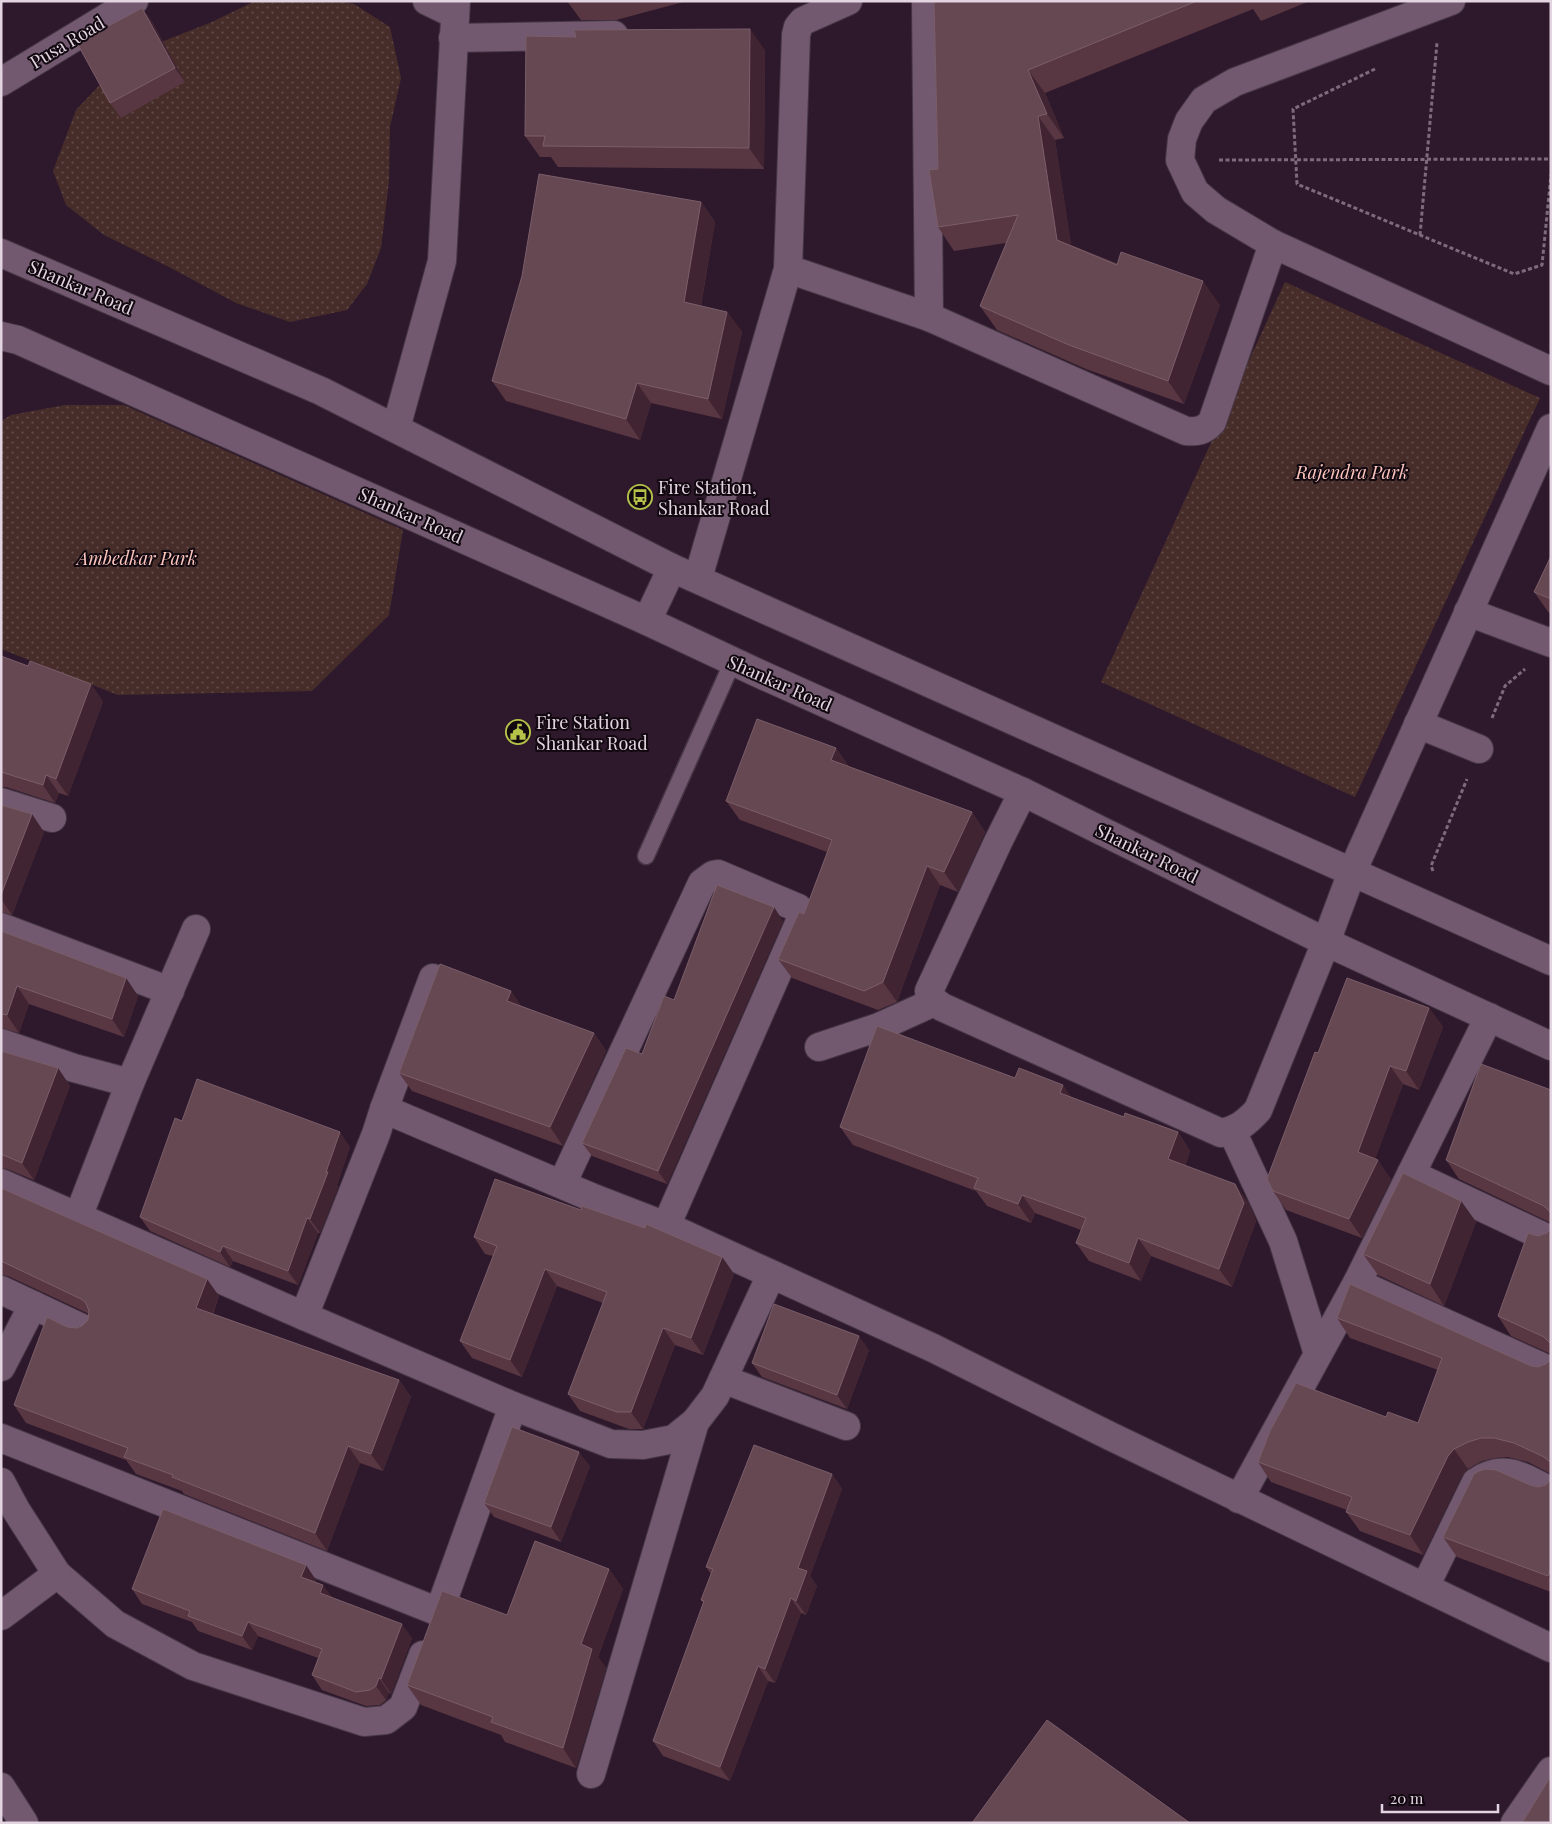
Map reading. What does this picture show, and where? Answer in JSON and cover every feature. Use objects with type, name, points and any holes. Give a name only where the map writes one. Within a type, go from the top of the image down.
[{"type":"street","name":"Pusa Road","points":[[1,82],[134,1]]},
{"type":"street","points":[[427,1],[454,18],[642,35]]},
{"type":"street","points":[[698,578],[788,269],[796,35],[798,27],[803,21],[848,1]]},
{"type":"street","points":[[926,1],[929,318]]},
{"type":"street","points":[[1451,1],[1235,82],[1204,100],[1190,121],[1182,139],[1180,160],[1195,192],[1216,210],[1273,244],[1551,371]]},
{"type":"street","points":[[396,428],[442,260],[454,18]]},
{"type":"street","points":[[788,269],[929,318],[1186,431],[1197,432],[1206,429],[1212,422],[1273,244]]},
{"type":"street","name":"Shankar Road","points":[[1,253],[321,390],[672,568],[1551,961]]},
{"type":"street","name":"Shankar Road","points":[[7,342],[648,621],[733,662],[1023,792],[1326,942],[1551,1046]]},
{"type":"street","points":[[1023,792],[929,991],[930,998],[942,1007],[1220,1133],[1232,1131],[1246,1124],[1258,1110],[1326,942],[1352,872],[1551,428]]},
{"type":"street","points":[[648,621],[672,568]]},
{"type":"street","points":[[1468,612],[1551,644]]},
{"type":"street","points":[[1418,724],[1479,749]]},
{"type":"street","points":[[1,802],[52,818]]},
{"type":"street","points":[[562,1184],[702,883],[713,875],[718,874],[798,908],[801,919],[666,1226]]},
{"type":"street","points":[[1,927],[170,991]]},
{"type":"street","points":[[78,1217],[130,1083],[196,929]]},
{"type":"street","points":[[304,1316],[376,1134],[433,978]]},
{"type":"street","points":[[818,1047],[879,1027],[934,1002]]},
{"type":"street","points":[[1239,1499],[1357,1283],[1489,1017]]},
{"type":"street","points":[[1,1042],[74,1068],[130,1083]]},
{"type":"street","points":[[384,1109],[666,1226],[933,1348],[1239,1499],[1551,1648]]},
{"type":"street","points":[[1232,1131],[1283,1241],[1318,1354]]},
{"type":"street","points":[[1411,1174],[1551,1240]]},
{"type":"street","points":[[1,1183],[513,1406],[611,1444],[643,1445],[674,1439],[696,1422],[715,1396],[771,1275]]},
{"type":"street","points":[[1357,1283],[1551,1371]]},
{"type":"street","points":[[1,1290],[86,1330]]},
{"type":"street","points":[[1,1367],[34,1305]]},
{"type":"street","points":[[722,1379],[846,1426]]},
{"type":"street","points":[[1,1482],[16,1510],[57,1574],[115,1624],[194,1666],[364,1722],[386,1720],[403,1707],[513,1406]]},
{"type":"street","points":[[591,1774],[696,1422]]},
{"type":"street","points":[[1,1438],[439,1612]]},
{"type":"street","points":[[1425,1587],[1476,1482],[1486,1475],[1496,1472],[1512,1474],[1551,1491]]},
{"type":"street","points":[[1,1616],[57,1574]]},
{"type":"street","points":[[1515,1823],[1551,1771]]},
{"type":"street","points":[[1,1787],[24,1823]]},
{"type":"lane","points":[[646,856],[733,662]]},
{"type":"path","points":[[1420,235],[1438,38],[1429,42]]},
{"type":"path","points":[[1378,67],[1293,109],[1297,184],[1514,274],[1542,265],[1551,175]]},
{"type":"path","points":[[1180,160],[1551,159]]},
{"type":"path","points":[[1435,879],[1431,866],[1505,686],[1529,666]]},
{"type":"green space","points":[[255,1],[341,1],[354,4],[390,27],[401,78],[390,127],[389,181],[381,248],[367,284],[347,310],[290,322],[236,303],[104,235],[66,205],[53,171],[76,110],[128,55],[212,22]]},
{"type":"green space","name":"Rajendra Park","points":[[1285,282],[1540,398],[1355,797],[1101,682]]},
{"type":"green space","name":"Ambedkar Park","points":[[65,405],[124,405],[403,530],[389,615],[312,691],[118,695],[1,649],[1,421],[11,415]]},
{"type":"building","points":[[934,1],[1197,1],[1028,70],[1047,114],[1038,116],[1057,240],[1117,265],[1121,252],[1203,281],[1168,381],[1069,345],[980,306],[1018,215],[938,227],[929,170],[938,169]]},
{"type":"building","points":[[142,8],[175,68],[110,103],[77,43]]},
{"type":"building","points":[[750,29],[749,148],[543,146],[545,136],[525,136],[526,36],[576,37],[574,30]]},
{"type":"building","points":[[539,174],[701,202],[684,302],[727,312],[708,399],[637,383],[626,419],[492,381],[522,276]]},
{"type":"building","points":[[1551,556],[1551,599],[1534,592]]},
{"type":"building","points":[[1,656],[28,666],[30,661],[91,684],[56,779],[46,775],[43,785],[1,772]]},
{"type":"building","points":[[757,719],[836,748],[831,760],[972,812],[944,872],[927,866],[883,982],[864,991],[778,959],[799,912],[804,914],[832,840],[726,801]]},
{"type":"building","points":[[1,805],[32,814],[1,895]]},
{"type":"building","points":[[717,885],[774,907],[658,1171],[582,1143],[626,1048],[642,1054],[664,996],[674,1000]]},
{"type":"building","points":[[1,931],[126,978],[112,1019],[17,986],[7,1015],[1,1014]]},
{"type":"building","points":[[440,964],[511,991],[507,1001],[594,1033],[550,1127],[399,1073]]},
{"type":"building","points":[[1347,978],[1429,1008],[1406,1071],[1390,1066],[1358,1152],[1378,1160],[1349,1219],[1273,1191],[1267,1179],[1315,1052],[1318,1053]]},
{"type":"building","points":[[877,1026],[1015,1078],[1019,1068],[1063,1085],[1060,1093],[1124,1117],[1125,1113],[1178,1132],[1168,1159],[1235,1184],[1244,1203],[1219,1269],[1138,1238],[1129,1263],[1076,1243],[1086,1218],[1022,1195],[1018,1204],[974,1188],[978,1178],[840,1127]]},
{"type":"building","points":[[1,1051],[58,1068],[22,1163],[1,1154]]},
{"type":"building","points":[[1481,1064],[1551,1090],[1551,1213],[1544,1206],[1446,1160]]},
{"type":"building","points":[[197,1079],[340,1132],[326,1172],[328,1172],[310,1219],[307,1218],[288,1271],[223,1246],[220,1252],[140,1217],[175,1118],[182,1121]]},
{"type":"building","points":[[1403,1173],[1461,1201],[1430,1284],[1363,1254]]},
{"type":"building","points":[[495,1179],[581,1210],[582,1206],[645,1228],[646,1224],[722,1257],[691,1338],[663,1328],[631,1412],[617,1412],[568,1394],[607,1292],[545,1269],[510,1360],[460,1341],[497,1246],[474,1237]]},
{"type":"building","points":[[1,1188],[207,1279],[196,1308],[399,1380],[371,1454],[348,1446],[315,1533],[124,1457],[128,1448],[14,1405],[47,1317],[67,1327],[76,1328],[82,1326],[88,1320],[89,1311],[86,1303],[81,1299],[1,1261]]},
{"type":"building","points":[[1551,1228],[1551,1344],[1544,1337],[1498,1316],[1528,1233],[1538,1236],[1547,1233]]},
{"type":"building","points":[[1350,1284],[1531,1366],[1538,1367],[1546,1364],[1551,1359],[1551,1465],[1544,1457],[1514,1443],[1494,1438],[1481,1438],[1468,1442],[1454,1449],[1448,1456],[1410,1535],[1346,1512],[1352,1497],[1258,1462],[1270,1431],[1296,1383],[1386,1417],[1388,1412],[1418,1423],[1442,1358],[1337,1318]]},
{"type":"building","points":[[774,1304],[859,1336],[837,1395],[752,1363]]},
{"type":"building","points":[[512,1427],[579,1452],[551,1527],[484,1503]]},
{"type":"building","points":[[754,1445],[832,1474],[798,1568],[807,1571],[796,1601],[791,1598],[765,1669],[758,1666],[720,1767],[653,1741],[704,1601],[701,1600],[713,1569],[706,1567]]},
{"type":"building","points":[[1485,1469],[1496,1470],[1538,1487],[1546,1485],[1551,1479],[1551,1569],[1548,1576],[1443,1537],[1474,1474]]},
{"type":"building","points":[[163,1509],[306,1565],[301,1577],[323,1585],[320,1593],[402,1624],[381,1679],[379,1678],[376,1686],[370,1690],[356,1692],[312,1675],[322,1649],[248,1622],[242,1636],[188,1616],[190,1611],[132,1589]]},
{"type":"building","points":[[535,1541],[609,1569],[581,1644],[592,1649],[563,1748],[491,1722],[493,1717],[407,1685],[442,1591],[507,1615]]},
{"type":"building","points":[[1047,1720],[1190,1823],[972,1823]]},
{"type":"building","points":[[1549,1779],[1551,1780],[1551,1823],[1522,1823]]},
{"type":"place","name":"Fire Station, Shankar Road","points":[[640,497]]},
{"type":"place","name":"Fire Station Shankar Road","points":[[518,732]]}]
